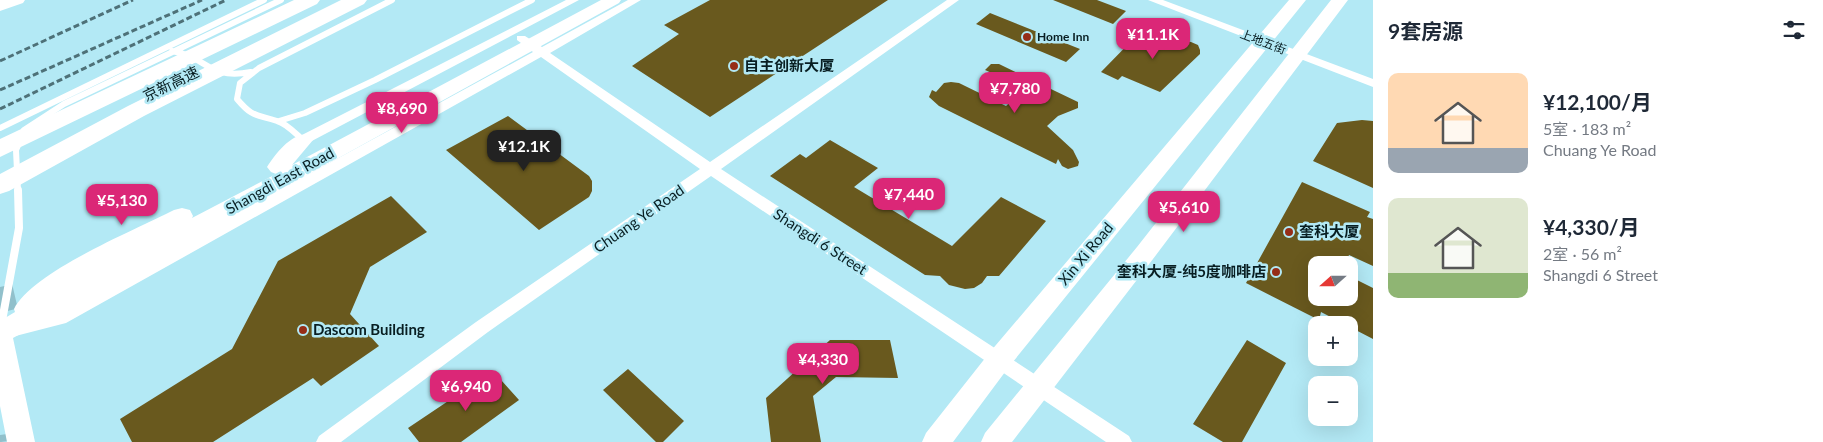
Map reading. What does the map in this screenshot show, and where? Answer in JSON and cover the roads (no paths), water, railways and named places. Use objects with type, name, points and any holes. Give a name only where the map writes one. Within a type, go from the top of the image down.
[{"type":"highway","name":"京新高速","points":[[0,148],[310,0]]},
{"type":"highway","name":"京新高速","points":[[0,168],[342,0]]},
{"type":"highway","points":[[0,185],[136,111],[357,0]]},
{"type":"main road","points":[[0,6],[17,0]]},
{"type":"main road","name":"Shangdi East Road","points":[[532,45],[595,0]]},
{"type":"main road","name":"Shangdi East Road","points":[[0,333],[56,281],[504,54],[532,45],[613,0]]},
{"type":"main road","name":"Xin Xi Road","points":[[936,442],[999,360],[1298,0]]},
{"type":"main road","points":[[995,442],[1038,385],[1146,253],[1340,0]]},
{"type":"main road","name":"Shangdi East Road","points":[[0,333],[504,54]]},
{"type":"main road","points":[[278,167],[303,140]]},
{"type":"main road","points":[[175,237],[198,234],[250,211]]},
{"type":"main road","points":[[0,333],[21,442]]},
{"type":"street","points":[[0,333],[60,318],[250,211],[504,54],[574,0]]},
{"type":"street","points":[[532,45],[636,0]]},
{"type":"street","name":"Chuang Ye Road","points":[[326,442],[482,327],[954,0]]},
{"type":"street","name":"上地五街","points":[[1153,0],[1373,83]]},
{"type":"street","name":"Shangdi 6 Street","points":[[532,45],[711,169],[1122,442]]},
{"type":"street","points":[[303,140],[504,54]]},
{"type":"lane","points":[[0,128],[264,0]]},
{"type":"lane","points":[[0,333],[19,228],[16,150],[25,128],[64,104],[281,0]]},
{"type":"lane","points":[[392,0],[256,70],[240,83],[237,98],[248,112],[263,119],[280,121],[305,112],[375,80],[532,0]]},
{"type":"lane","points":[[153,53],[174,51],[187,54],[210,71],[230,76],[256,70]]},
{"type":"lane","points":[[280,121],[303,140]]},
{"type":"tunnel","points":[[0,287],[9,326]]},
{"type":"tunnel","points":[[0,435],[1,442]]},
{"type":"railway","points":[[0,61],[133,0]]},
{"type":"railway","points":[[0,90],[202,0]]},
{"type":"railway","points":[[0,109],[226,0]]},
{"type":"place","name":"Home Inn","points":[[1027,37]]},
{"type":"place","name":"自主创新大厦","points":[[734,66]]},
{"type":"place","name":"奎科大厦","points":[[1289,232]]},
{"type":"place","name":"奎科大厦-纯5度咖啡店","points":[[1276,272]]},
{"type":"place","name":"Dascom Building","points":[[303,330]]}]
